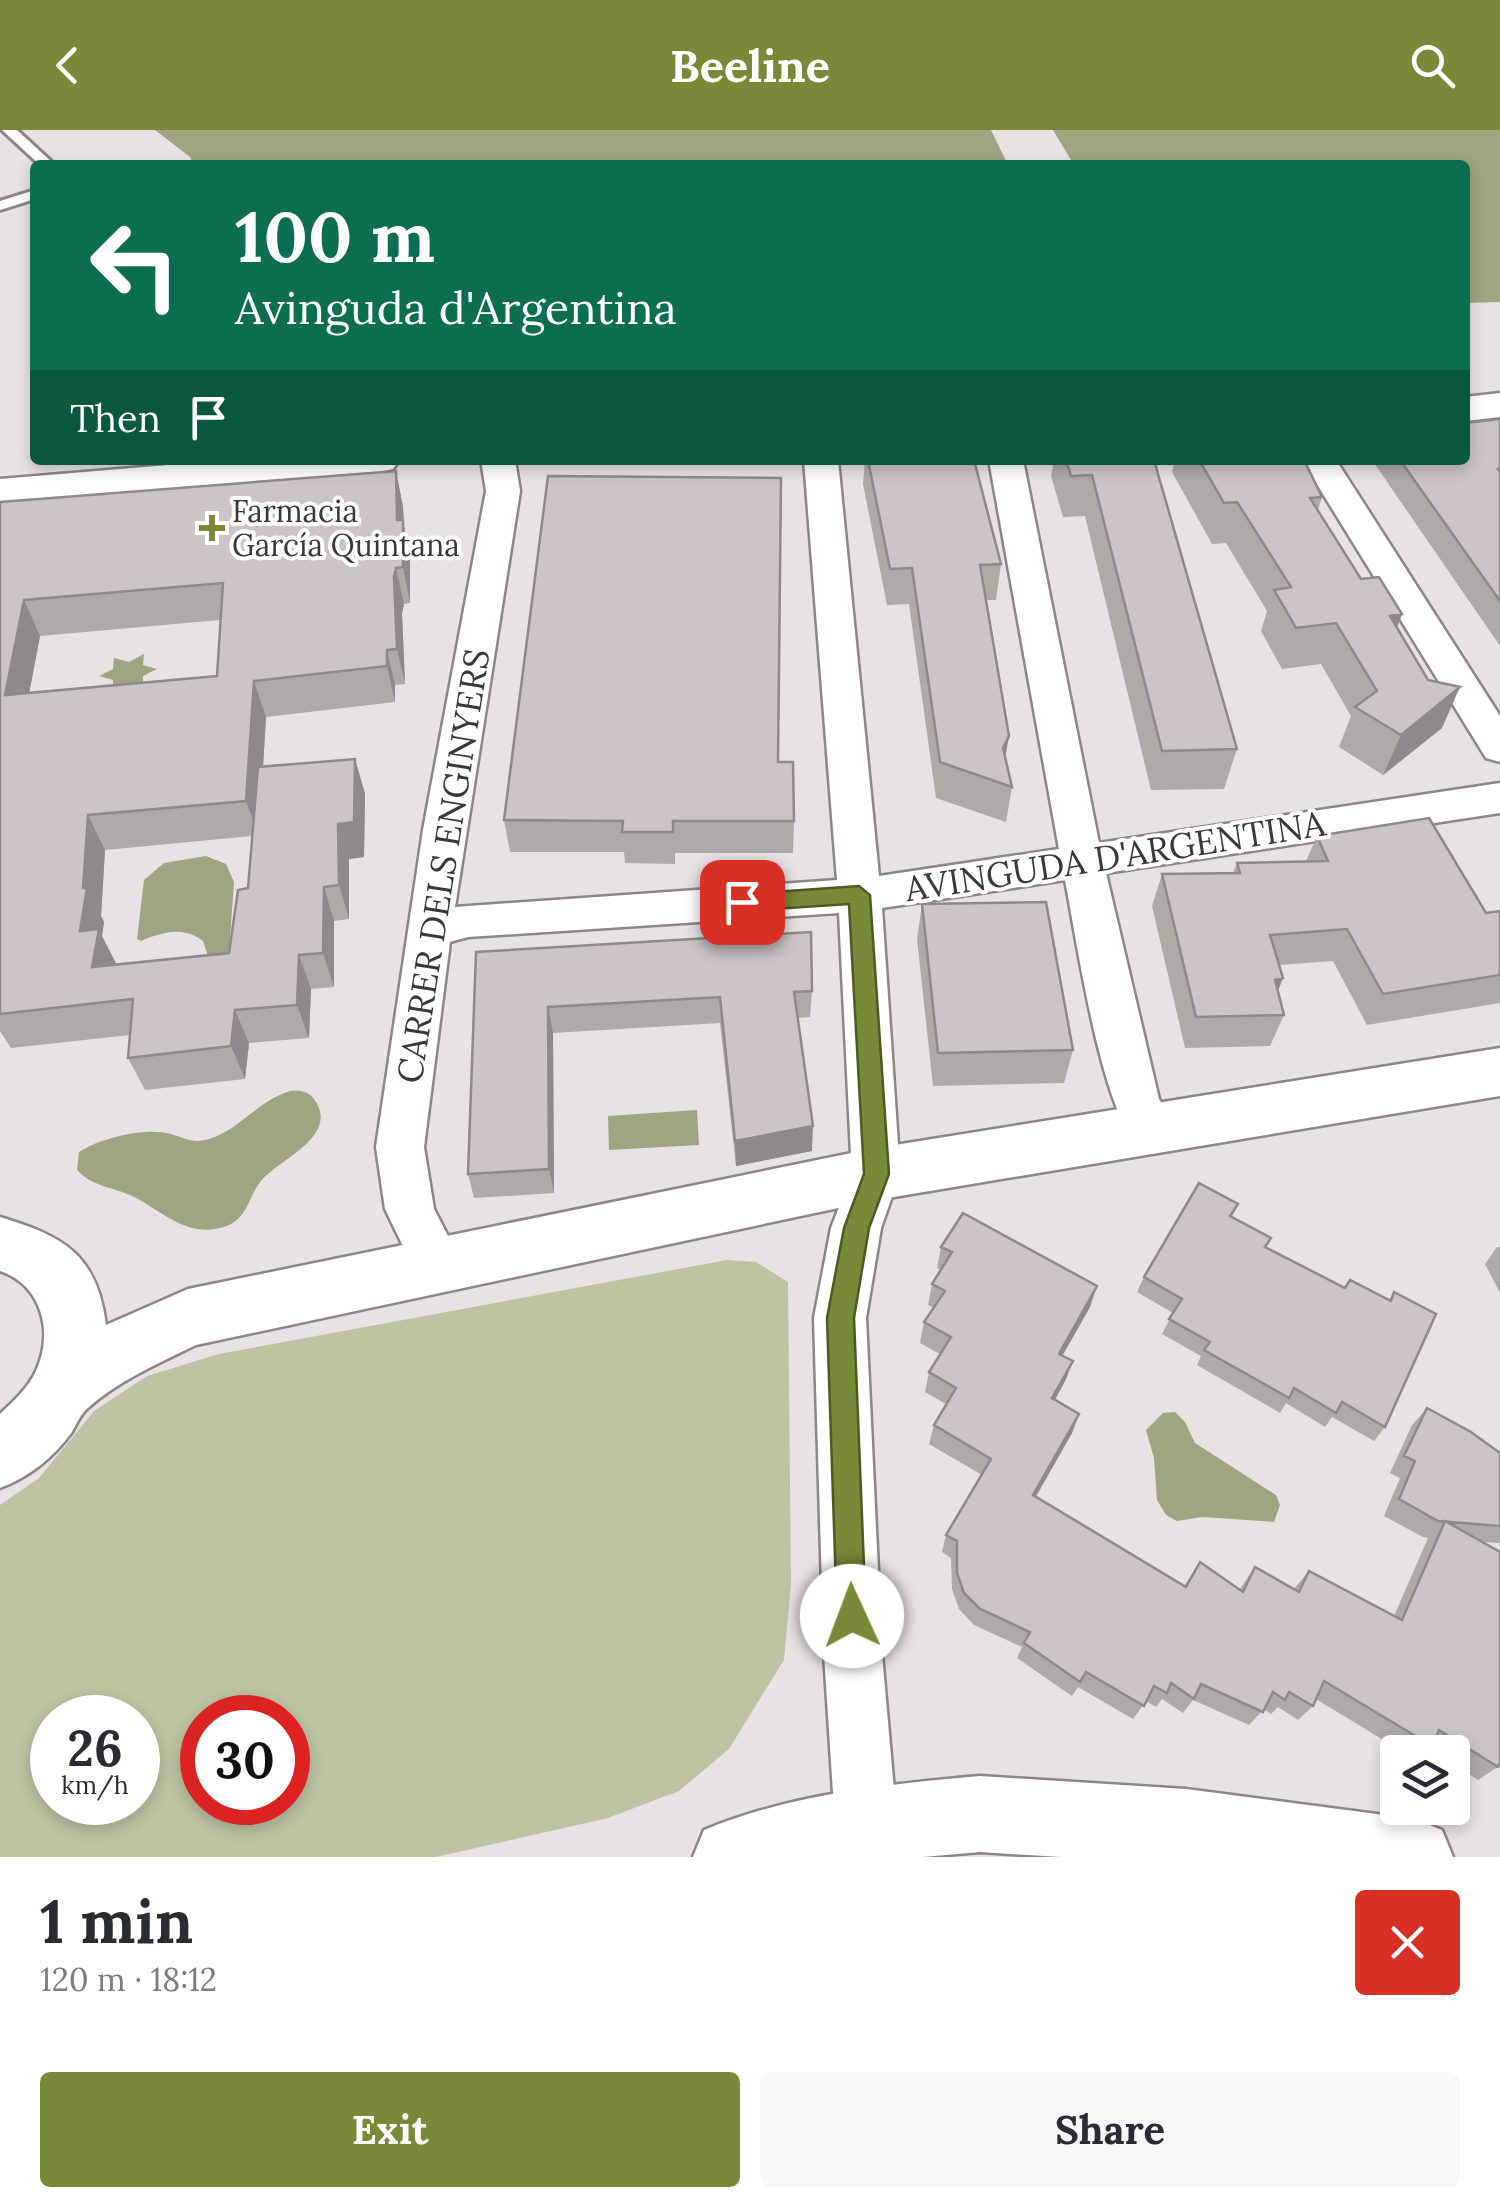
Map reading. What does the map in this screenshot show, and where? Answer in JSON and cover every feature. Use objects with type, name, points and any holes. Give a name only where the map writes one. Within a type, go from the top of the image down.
[{"type":"street","points":[[1470,408],[1500,405]]},
{"type":"street","points":[[1,492],[328,465]]},
{"type":"street","name":"CARRER DELS ENGINYERS","points":[[438,1265],[417,1234],[403,1196],[400,1147],[447,810],[504,492],[499,465]]},
{"type":"street","points":[[820,465],[859,895],[876,1174],[856,1228],[840,1318],[853,1654],[866,1824]]},
{"type":"street","points":[[1007,465],[1082,862],[1138,1107],[1156,1131]]},
{"type":"street","points":[[1322,465],[1500,748]]},
{"type":"street","name":"AVINGUDA D'ARGENTINA","points":[[431,930],[468,920],[859,895],[1500,798]]},
{"type":"street","points":[[64,1386],[115,1352],[188,1318],[676,1219],[876,1174],[1500,1072]]},
{"type":"street","points":[[0,1244],[39,1258],[69,1291],[78,1336],[64,1386],[32,1432],[0,1456]]},
{"type":"street","points":[[731,1857],[866,1824],[980,1814],[1186,1827],[1415,1857]]},
{"type":"lane","points":[[9,130],[42,160]]},
{"type":"lane","points":[[0,206],[30,196]]},
{"type":"shaded area","points":[[155,130],[991,130],[1006,160],[192,160]]},
{"type":"shaded area","points":[[1053,130],[1500,130],[1500,302],[1470,303],[1470,160],[1071,160]]},
{"type":"shaded area","points":[[144,654],[143,665],[157,669],[143,676],[143,688],[127,684],[113,692],[113,680],[99,676],[113,669],[114,658],[129,662]]},
{"type":"shaded area","points":[[206,856],[226,864],[234,882],[228,967],[209,959],[203,941],[188,933],[137,939],[144,880],[164,863]]},
{"type":"shaded area","points":[[290,1091],[305,1092],[314,1098],[321,1115],[319,1127],[303,1147],[260,1182],[244,1212],[229,1225],[192,1228],[130,1195],[91,1181],[77,1170],[79,1152],[99,1142],[149,1132],[194,1141],[209,1139]]},
{"type":"shaded area","points":[[697,1110],[699,1145],[609,1150],[608,1116]]},
{"type":"shaded area","points":[[727,1260],[756,1262],[788,1282],[791,1583],[784,1660],[729,1749],[679,1791],[608,1818],[436,1857],[0,1857],[0,1505],[39,1478],[94,1411],[147,1376],[219,1354]]},
{"type":"shaded area","points":[[1175,1412],[1195,1443],[1276,1495],[1280,1505],[1274,1522],[1202,1517],[1177,1521],[1166,1515],[1157,1500],[1154,1458],[1146,1430],[1163,1413]]},
{"type":"building","points":[[1500,419],[1500,601],[1404,465],[1470,465],[1470,422]]},
{"type":"building","points":[[869,465],[975,465],[1001,564],[980,565],[1009,736],[1003,748],[1012,787],[940,762],[912,568],[890,569]]},
{"type":"building","points":[[1068,465],[1155,465],[1237,749],[1162,751],[1092,475],[1071,476]]},
{"type":"building","points":[[1202,465],[1306,465],[1322,497],[1310,498],[1361,579],[1379,577],[1402,614],[1390,616],[1428,680],[1460,687],[1401,735],[1355,707],[1377,691],[1336,623],[1296,628],[1274,590],[1291,587],[1237,502],[1224,503]]},
{"type":"building","points":[[396,471],[397,520],[403,520],[403,567],[396,568],[394,577],[397,649],[387,650],[387,666],[254,681],[246,801],[88,815],[83,888],[87,888],[80,931],[99,929],[92,967],[229,953],[238,890],[248,888],[258,767],[355,759],[354,822],[338,824],[339,885],[324,887],[323,953],[299,955],[297,1005],[235,1010],[231,1046],[128,1058],[133,999],[0,1014],[0,502]],"holes":[[[223,583],[217,676],[5,695],[24,600]]]},
{"type":"building","points":[[548,476],[781,478],[778,762],[793,762],[794,821],[673,821],[673,832],[622,832],[623,821],[504,820]]},
{"type":"building","points":[[1429,818],[1486,913],[1500,911],[1500,975],[1383,994],[1347,929],[1270,935],[1283,978],[1275,980],[1284,1015],[1196,1017],[1162,874],[1240,873],[1237,863],[1328,861],[1317,836]]},
{"type":"building","points":[[1046,902],[1073,1050],[938,1053],[922,904]]},
{"type":"building","points":[[811,932],[812,991],[794,992],[813,1126],[735,1141],[720,997],[548,1007],[549,1169],[468,1174],[476,952]]},
{"type":"building","points":[[1199,1183],[1238,1204],[1230,1216],[1271,1238],[1265,1247],[1345,1288],[1350,1280],[1391,1301],[1394,1292],[1436,1314],[1385,1427],[1342,1402],[1336,1413],[1294,1388],[1289,1398],[1204,1350],[1210,1342],[1169,1319],[1182,1299],[1144,1277]]},
{"type":"building","points":[[963,1213],[1097,1286],[1059,1354],[1073,1361],[1052,1398],[1079,1414],[1033,1495],[1186,1587],[1200,1562],[1243,1592],[1255,1567],[1299,1592],[1309,1571],[1402,1620],[1445,1521],[1500,1552],[1498,1767],[1470,1749],[1470,1735],[1447,1735],[1439,1730],[1437,1735],[1414,1735],[1324,1681],[1313,1706],[1289,1692],[1285,1700],[1273,1692],[1263,1712],[1201,1684],[1194,1699],[1171,1683],[1167,1693],[1154,1686],[1144,1706],[1086,1672],[1080,1682],[1024,1643],[1030,1632],[980,1609],[964,1593],[957,1573],[957,1541],[946,1535],[991,1459],[934,1425],[956,1388],[929,1372],[951,1337],[924,1322],[945,1291],[932,1284],[952,1252],[941,1247]]},
{"type":"building","points":[[1427,1408],[1500,1453],[1500,1526],[1438,1521],[1399,1499],[1415,1461],[1404,1456]]},
{"type":"place","name":"Farmacia García Quintana","points":[[212,528]]},
{"type":"route","points":[[742,902],[859,895],[876,1174],[856,1228],[840,1318],[852,1616]]}]
